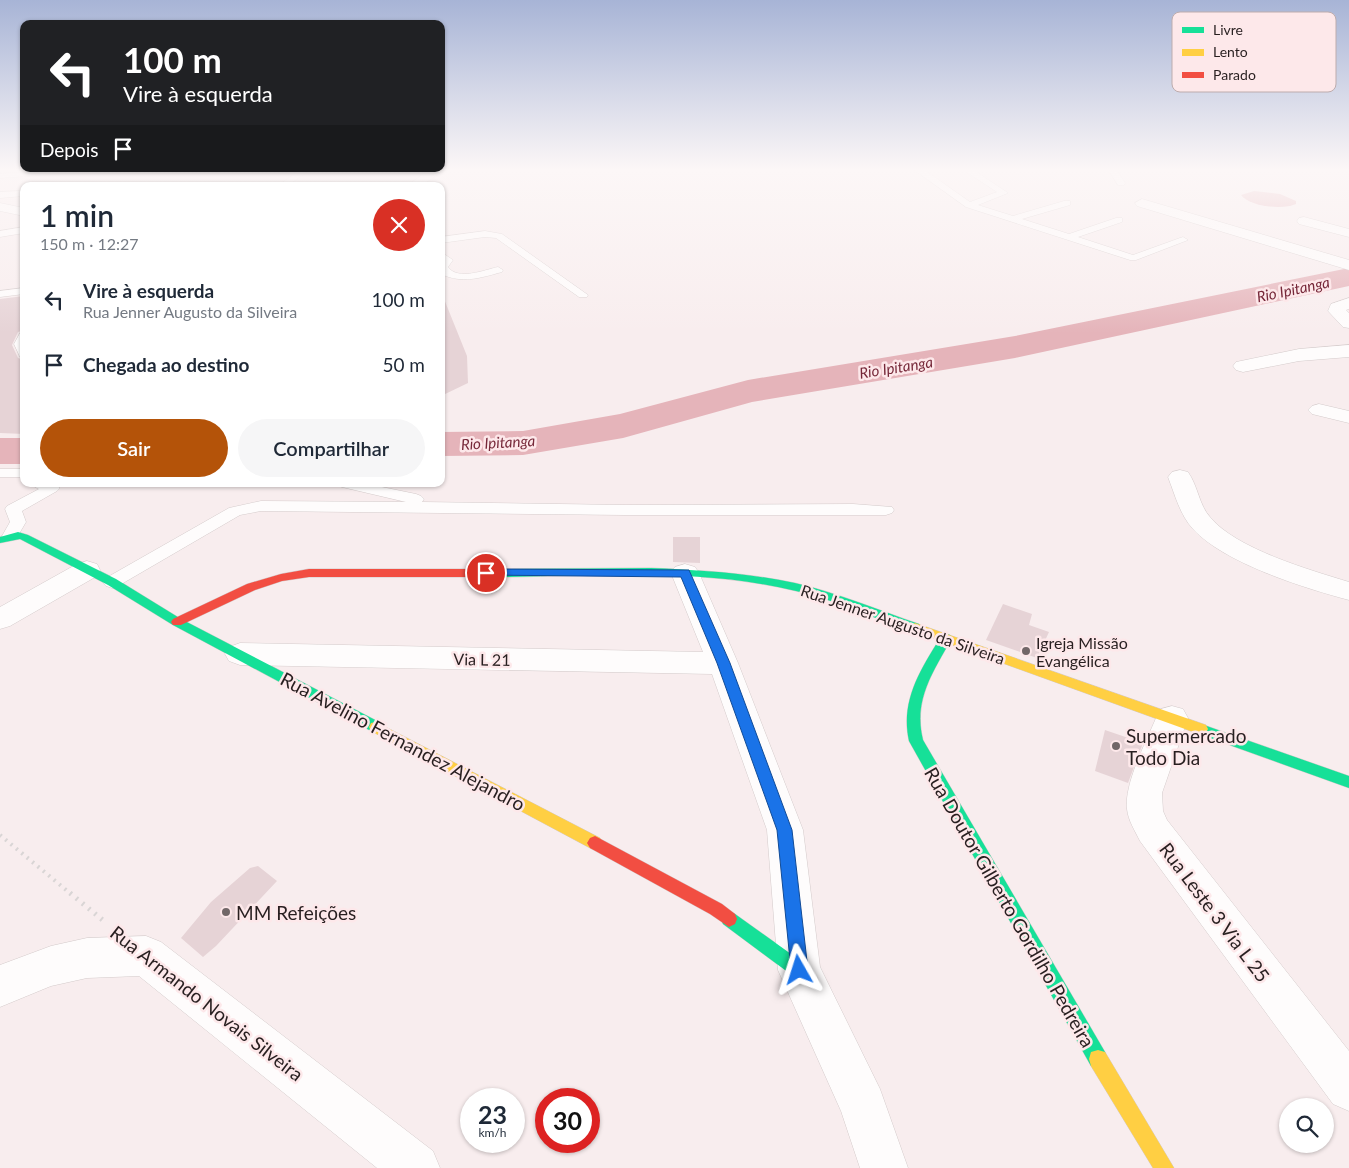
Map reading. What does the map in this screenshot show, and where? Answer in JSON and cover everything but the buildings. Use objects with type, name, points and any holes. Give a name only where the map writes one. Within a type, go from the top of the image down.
[{"type":"street","points":[[1210,224],[1348,265]]},
{"type":"street","points":[[1313,224],[1349,233]]},
{"type":"street","points":[[1243,366],[1299,355],[1349,351]]},
{"type":"street","points":[[1319,410],[1349,417]]},
{"type":"street","points":[[1180,477],[1200,521],[1212,533],[1239,549],[1301,576],[1349,591]]},
{"type":"street","name":"Rua Avelino Fernandez Alejandro","points":[[5,538],[24,537],[112,582],[177,622],[716,909],[799,970]]},
{"type":"street","points":[[0,619],[87,570]]},
{"type":"street","name":"Rua Jenner Augusto da Silveira","points":[[177,622],[251,588],[281,578],[309,573],[685,573],[755,580],[796,588],[832,598],[1349,782]]},
{"type":"street","name":"Rua Avelino Fernandez Alejandro","points":[[685,573],[724,663],[785,830],[799,970],[864,1106],[884,1168]]},
{"type":"street","name":"Rua Doutor Gilberto Gordilho Pedreira","points":[[946,638],[915,701],[911,716],[912,731],[919,749],[1112,1083],[1164,1168]]},
{"type":"street","name":"Via L 21","points":[[240,654],[724,663]]},
{"type":"street","name":"Rua Leste 3 Via L 25","points":[[1172,718],[1144,792],[1145,811],[1153,830],[1349,1088]]},
{"type":"street","points":[[0,986],[51,966],[87,958],[146,956]]},
{"type":"street","name":"Rua Armando Novais Silveira","points":[[146,956],[416,1168]]},
{"type":"lane","points":[[1030,224],[1133,258],[1183,240]]},
{"type":"lane","points":[[1070,237],[1108,224]]},
{"type":"lane","points":[[0,234],[20,231]]},
{"type":"lane","points":[[445,239],[485,234],[499,236],[583,295]]},
{"type":"lane","points":[[445,272],[454,277],[463,278],[498,270]]},
{"type":"lane","points":[[0,294],[20,292]]},
{"type":"lane","points":[[0,472],[20,473]]},
{"type":"lane","points":[[5,538],[18,522],[12,511],[13,509],[52,488],[49,487]]},
{"type":"lane","points":[[361,487],[400,495],[438,506]]},
{"type":"lane","points":[[112,582],[218,520],[246,508],[279,506],[438,506],[625,510],[836,508],[886,510]]},
{"type":"path","name":"Rua Armando Novais Silveira","points":[[0,835],[146,956]]},
{"type":"waterway","name":"Rio Ipitanga","points":[[445,444],[523,443],[623,426],[748,391],[1015,347],[1349,277]]},
{"type":"waterway","name":"Rio Ipitanga","points":[[0,451],[20,451]]},
{"type":"traffic: fast","points":[[0,540],[18,535],[24,537],[112,582],[177,622],[376,727]]},
{"type":"traffic: fast","points":[[504,573],[688,573],[761,580],[811,591],[915,627]]},
{"type":"traffic: fast","points":[[946,638],[915,700],[913,727],[916,741],[1098,1059]]},
{"type":"traffic: fast","points":[[1201,729],[1349,782]]},
{"type":"traffic: fast","points":[[729,919],[799,970]]},
{"type":"traffic: slow","points":[[915,627],[1201,729]]},
{"type":"traffic: slow","points":[[376,727],[595,843]]},
{"type":"traffic: slow","points":[[1098,1059],[1164,1168]]},
{"type":"traffic: jam","points":[[177,622],[251,587],[281,578],[309,573],[504,573]]},
{"type":"traffic: jam","points":[[595,843],[716,909],[729,919]]},
{"type":"place","name":"Igreja Missão Evangélica","points":[[1026,651]]},
{"type":"place","name":"Supermercado Todo Dia","points":[[1116,746]]},
{"type":"place","name":"MM Refeições","points":[[226,912]]},
{"type":"route","points":[[486,573],[685,573],[724,663],[785,830],[799,970]]}]
